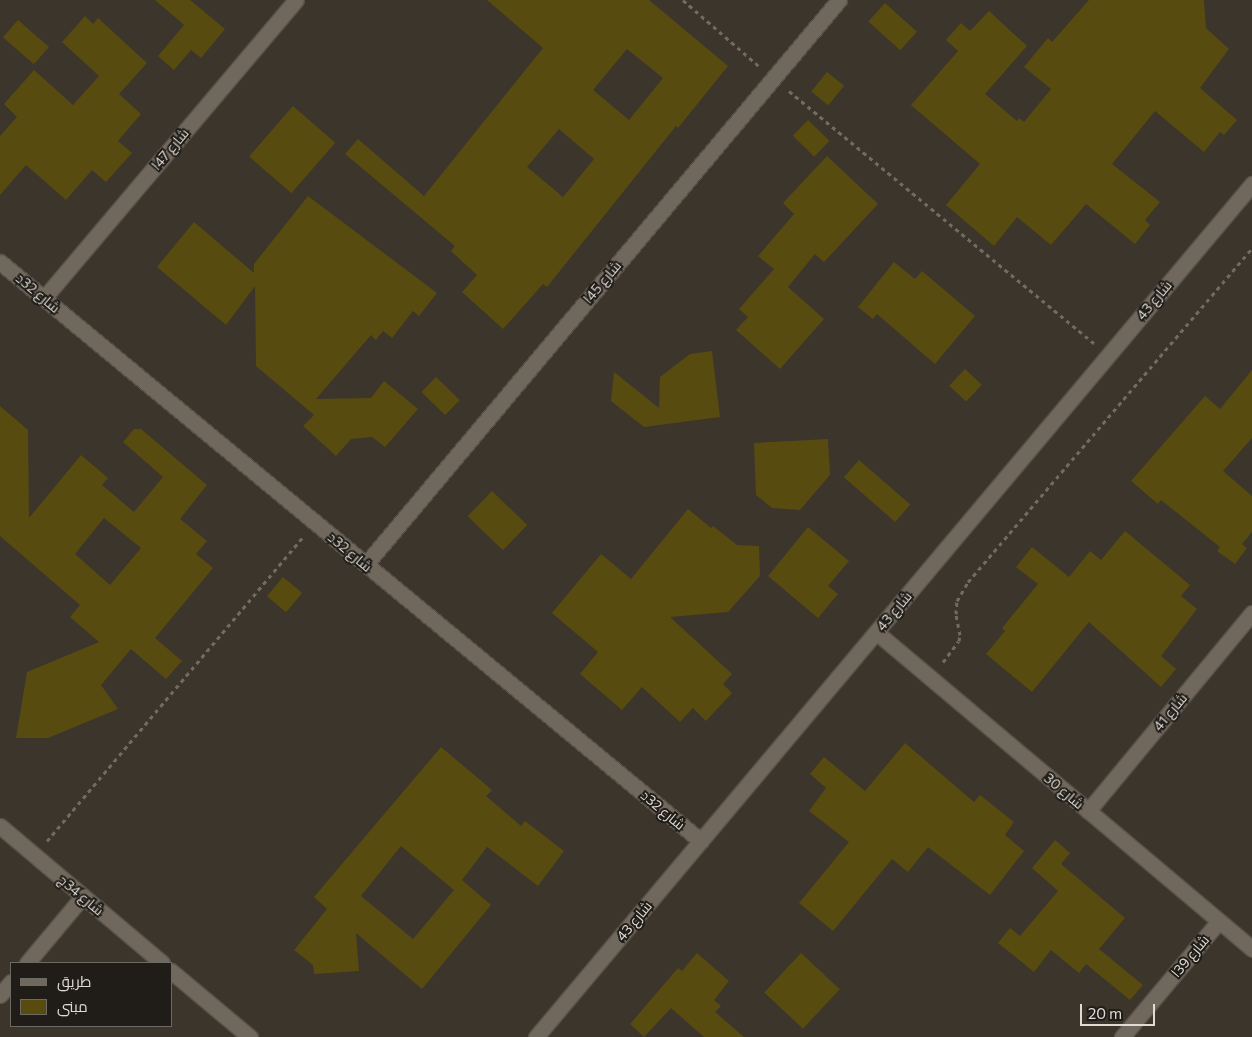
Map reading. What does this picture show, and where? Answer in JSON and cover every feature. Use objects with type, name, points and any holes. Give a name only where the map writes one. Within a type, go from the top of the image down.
[{"type":"street","name":"شارع 47ا","points":[[44,298],[296,0]]},
{"type":"street","name":"شارع 45ا","points":[[366,564],[839,0]]},
{"type":"street","name":"شارع 43","points":[[536,1037],[1252,184]]},
{"type":"street","name":"شارع 32د","points":[[0,262],[701,841]]},
{"type":"street","name":"شارع 41","points":[[1088,811],[1252,613]]},
{"type":"street","name":"شارع 30","points":[[876,632],[1252,949]]},
{"type":"street","name":"شارع 34ج","points":[[0,826],[161,962]]},
{"type":"street","points":[[28,962],[83,896]]},
{"type":"street","name":"شارع 39ا","points":[[1122,1037],[1219,921]]},
{"type":"street","points":[[172,972],[250,1037]]},
{"type":"street","points":[[0,995],[10,983]]},
{"type":"path","points":[[683,0],[774,78],[1108,355]]},
{"type":"path","points":[[930,678],[959,641],[960,635],[956,614],[957,601],[968,582],[1252,248]]},
{"type":"path","points":[[35,856],[315,522]]},
{"type":"building","points":[[155,0],[190,0],[225,29],[201,58],[191,50],[174,70],[158,56],[184,25]]},
{"type":"building","points":[[487,0],[649,0],[728,66],[678,128],[676,126],[547,287],[543,284],[503,329],[462,292],[477,275],[451,251],[455,246],[345,154],[358,139],[424,196],[543,48]],"holes":[[[627,49],[663,78],[629,120],[593,90]],[[559,129],[594,159],[563,197],[527,167]]]},
{"type":"building","points":[[1089,0],[1204,0],[1206,28],[1229,49],[1200,88],[1237,120],[1224,135],[1220,132],[1204,152],[1155,111],[1112,164],[1160,202],[1145,220],[1150,225],[1135,244],[1086,204],[1051,245],[1017,217],[994,246],[946,205],[980,164],[911,105],[958,51],[946,40],[961,23],[970,31],[989,11],[1027,46],[985,94],[1017,121],[1019,118],[1024,122],[1051,89],[1024,67],[1048,38],[1052,42]]},
{"type":"building","points":[[885,3],[917,32],[900,50],[868,22]]},
{"type":"building","points":[[85,16],[93,24],[98,18],[147,63],[119,94],[141,114],[118,141],[132,153],[106,182],[92,170],[66,200],[26,165],[0,195],[0,136],[17,117],[4,104],[34,70],[73,105],[99,76],[62,42]]},
{"type":"building","points":[[18,20],[49,47],[34,64],[3,37]]},
{"type":"building","points":[[827,72],[844,86],[828,105],[811,91]]},
{"type":"building","points":[[293,106],[335,143],[291,193],[249,157]]},
{"type":"building","points":[[808,120],[830,141],[814,157],[793,136]]},
{"type":"building","points":[[827,156],[878,204],[824,262],[815,254],[788,287],[824,319],[780,369],[736,330],[748,317],[739,309],[774,269],[758,256],[794,214],[783,203]]},
{"type":"building","points":[[308,196],[437,293],[419,316],[413,311],[392,338],[383,331],[376,340],[371,335],[316,399],[371,398],[384,381],[418,409],[385,447],[372,437],[351,439],[336,456],[303,426],[314,415],[256,366],[255,286],[226,325],[157,267],[194,222],[254,273],[254,264]]},
{"type":"building","points":[[894,262],[915,279],[922,271],[975,316],[935,364],[877,314],[873,319],[858,307]]},
{"type":"building","points":[[712,351],[720,417],[644,427],[611,401],[614,372],[659,408],[660,377],[690,354]]},
{"type":"building","points":[[965,369],[982,385],[966,402],[949,386]]},
{"type":"building","points":[[1252,370],[1252,438],[1223,471],[1252,496],[1252,532],[1242,544],[1247,548],[1235,564],[1217,551],[1220,547],[1161,500],[1158,504],[1131,481],[1205,396],[1220,409]]},
{"type":"building","points":[[436,377],[460,400],[445,415],[421,392]]},
{"type":"building","points":[[0,406],[28,430],[29,518],[81,455],[108,478],[102,485],[134,512],[163,477],[123,442],[134,429],[141,429],[207,485],[180,519],[207,541],[196,554],[213,568],[155,638],[182,661],[166,679],[131,649],[101,685],[118,709],[48,738],[16,738],[27,672],[99,642],[70,617],[80,605],[0,536]],"holes":[[[104,518],[141,548],[110,585],[75,554]]]},
{"type":"building","points":[[828,439],[830,475],[800,510],[772,508],[756,495],[754,443]]},
{"type":"building","points":[[859,460],[910,505],[895,522],[844,477]]},
{"type":"building","points":[[492,491],[527,525],[503,550],[468,516]]},
{"type":"building","points":[[688,509],[711,528],[713,526],[737,545],[759,546],[760,576],[728,612],[670,617],[732,674],[723,684],[732,693],[706,721],[693,708],[680,722],[642,687],[622,710],[580,674],[598,652],[552,613],[601,554],[631,579]]},
{"type":"building","points":[[808,527],[849,561],[828,586],[838,594],[818,618],[768,576]]},
{"type":"building","points":[[1125,531],[1190,585],[1181,596],[1197,609],[1161,656],[1176,669],[1161,687],[1089,622],[1032,692],[986,654],[1005,631],[1002,628],[1038,584],[1016,567],[1032,547],[1069,577],[1090,551],[1101,560]]},
{"type":"building","points":[[283,577],[302,593],[286,612],[267,596]]},
{"type":"building","points":[[905,743],[974,802],[980,795],[1014,822],[1005,835],[1024,851],[990,895],[928,847],[908,872],[892,859],[833,931],[799,903],[849,842],[809,811],[826,788],[810,774],[824,757],[865,791]]},
{"type":"building","points":[[441,747],[492,790],[486,796],[521,826],[525,821],[564,851],[538,886],[487,847],[462,880],[491,905],[422,989],[356,933],[359,971],[314,974],[313,965],[294,950],[327,909],[314,897]],"holes":[[[401,846],[454,890],[413,939],[361,896]]]},
{"type":"building","points":[[1055,840],[1070,853],[1061,864],[1125,918],[1099,949],[1143,985],[1130,1000],[1086,964],[1079,973],[1051,950],[1034,972],[998,943],[1010,928],[1020,936],[1058,891],[1032,868]]},
{"type":"building","points":[[697,953],[729,981],[714,1000],[721,1006],[715,1012],[744,1037],[704,1037],[671,1008],[644,1037],[630,1024],[678,968],[682,971]]},
{"type":"building","points":[[801,953],[840,989],[803,1029],[764,992]]}]
